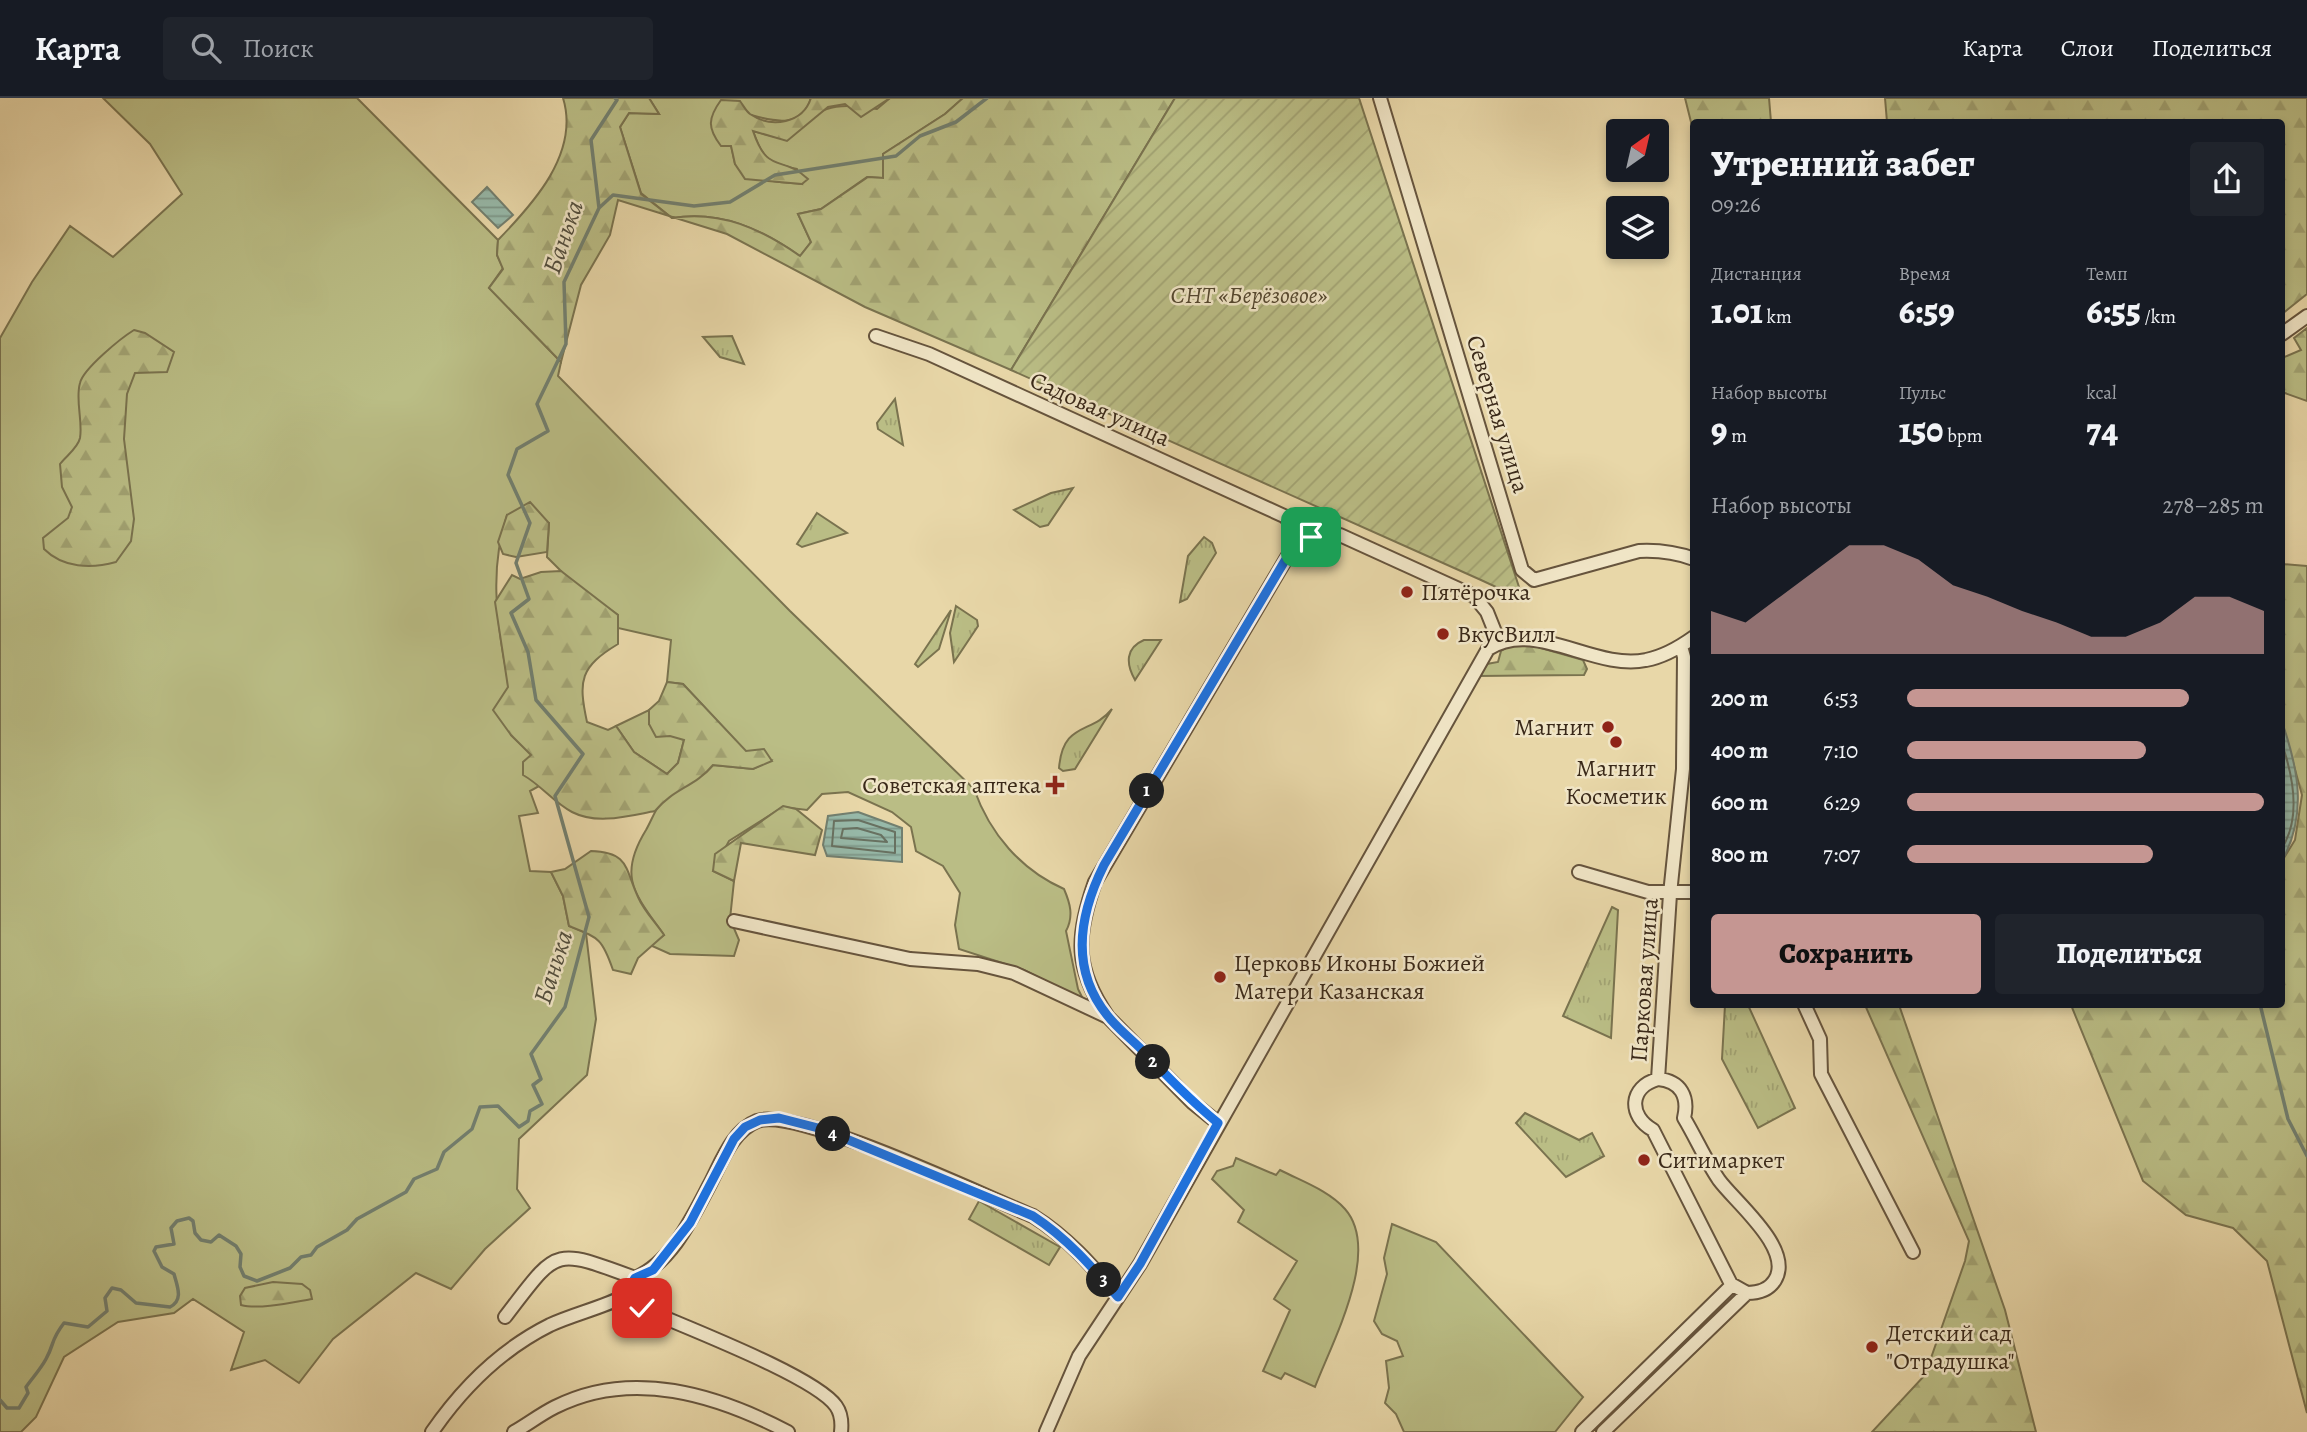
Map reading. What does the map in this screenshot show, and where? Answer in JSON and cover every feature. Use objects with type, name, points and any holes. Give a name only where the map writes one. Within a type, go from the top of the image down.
[{"type":"street","name":"Северная улица","points":[[1380,98],[1522,570],[1534,580],[1639,551],[1672,551],[1690,558]]},
{"type":"street","points":[[2285,332],[2305,318]]},
{"type":"street","name":"Садовая улица","points":[[876,336],[929,354],[1284,516],[1302,532]]},
{"type":"street","points":[[1218,1123],[1192,1102],[1108,1017],[1092,994],[1084,973],[1082,943],[1085,911],[1105,861],[1302,532],[1319,540],[1340,535],[1474,596],[1488,612],[1499,642]]},
{"type":"street","points":[[1046,1432],[1079,1356],[1140,1264],[1480,661],[1499,642],[1530,640],[1629,661],[1646,660],[1690,640]]},
{"type":"street","name":"Парковая улица","points":[[1681,646],[1684,657],[1684,754],[1670,894],[1658,1079],[1639,1090],[1635,1112],[1638,1119],[1653,1130],[1730,1282]]},
{"type":"street","points":[[1578,872],[1629,888],[1670,894],[1690,892]]},
{"type":"street","points":[[734,921],[910,959],[978,964],[1002,970],[1108,1017]]},
{"type":"street","points":[[1806,1008],[1820,1039],[1821,1073],[1913,1252]]},
{"type":"street","points":[[1582,1432],[1730,1282],[1747,1293],[1761,1292],[1773,1284],[1779,1271],[1777,1257],[1755,1217],[1720,1180],[1684,1118],[1687,1103],[1682,1091],[1672,1082],[1658,1079]]},
{"type":"street","points":[[432,1432],[467,1385],[508,1349],[551,1324],[625,1296],[635,1278],[653,1270],[690,1223],[734,1139],[745,1127],[760,1120],[779,1118],[822,1129],[1033,1216],[1066,1240],[1118,1297]]},
{"type":"street","points":[[505,1317],[543,1267],[560,1258],[577,1258],[635,1278]]},
{"type":"street","points":[[1603,1432],[1747,1293]]},
{"type":"street","points":[[625,1296],[642,1308],[804,1381],[835,1404],[840,1414],[841,1432]]},
{"type":"street","points":[[514,1432],[556,1406],[580,1397],[639,1388],[666,1389],[710,1398],[788,1432]]},
{"type":"green space","points":[[103,98],[357,98],[498,240],[497,255],[503,268],[489,288],[561,362],[558,376],[790,611],[974,789],[989,821],[1009,849],[1034,872],[1064,889],[1070,910],[1066,931],[1078,989],[1084,1001],[1024,970],[959,949],[955,925],[960,893],[943,866],[916,851],[911,827],[892,812],[848,792],[822,794],[807,810],[783,807],[729,841],[713,871],[734,881],[730,919],[739,940],[734,956],[670,954],[650,945],[664,935],[638,896],[631,873],[637,846],[658,806],[669,794],[698,778],[713,765],[753,769],[771,760],[746,752],[683,684],[667,682],[671,640],[618,628],[618,615],[575,585],[547,557],[549,523],[507,515],[498,554],[496,592],[508,686],[511,735],[532,755],[541,785],[530,791],[538,813],[519,816],[530,871],[551,872],[563,896],[569,926],[586,933],[596,1019],[587,1075],[519,1139],[517,1189],[530,1208],[485,1249],[451,1289],[416,1273],[333,1339],[299,1383],[265,1360],[231,1370],[244,1332],[193,1299],[174,1313],[118,1322],[64,1357],[36,1417],[21,1432],[0,1432],[0,338],[32,282],[70,226],[113,257],[182,194],[150,144]]},
{"type":"green space","points":[[563,98],[649,98],[659,114],[629,113],[620,127],[641,194],[669,216],[618,200],[610,235],[581,285],[561,362],[489,288],[503,269],[497,255],[498,240],[538,194],[559,158],[567,118]]},
{"type":"green space","points":[[649,98],[811,98],[801,114],[787,120],[769,120],[751,115],[731,145],[735,164],[753,175],[774,181],[802,184],[797,169],[773,162],[764,154],[753,131],[787,140],[817,113],[827,109],[848,106],[877,109],[890,98],[963,98],[945,114],[883,154],[883,178],[867,177],[821,209],[798,214],[811,242],[800,256],[755,230],[724,219],[690,216],[672,218],[641,193],[620,127],[629,113],[659,114]]},
{"type":"green space","points":[[811,98],[890,98],[861,117],[845,104],[828,107],[787,141],[753,131],[764,154],[808,179],[802,184],[745,179],[735,164],[731,146],[721,146],[711,128],[714,112],[721,100],[740,101],[750,114],[759,119],[777,122],[794,118],[807,106]]},
{"type":"green space","points":[[963,98],[1175,98],[1011,370],[865,307],[727,234],[675,218],[690,216],[724,219],[755,230],[800,256],[811,242],[798,214],[821,209],[868,177],[883,178],[883,154],[945,114]]},
{"type":"green space","name":"СНТ «Берёзовое»","points":[[1175,98],[1359,98],[1520,590],[1496,587],[1011,370]]},
{"type":"green space","points":[[1685,98],[1769,98],[1771,119],[1690,119]]},
{"type":"green space","points":[[1885,98],[2307,98],[2307,294],[2285,312],[2285,119],[1887,119]]},
{"type":"green space","points":[[2307,328],[2307,401],[2285,393],[2285,357],[2301,350],[2294,338]]},
{"type":"green space","points":[[134,330],[145,333],[174,352],[167,372],[135,373],[127,394],[124,439],[134,519],[131,541],[116,562],[97,566],[69,563],[44,549],[43,538],[68,518],[72,507],[62,487],[60,464],[80,438],[80,383],[95,362]]},
{"type":"green space","points":[[732,336],[744,364],[720,357],[703,337]]},
{"type":"green space","points":[[895,399],[903,445],[878,429],[877,423]]},
{"type":"green space","points":[[1073,488],[1048,525],[1040,527],[1014,510],[1051,493]]},
{"type":"green space","points":[[530,502],[549,523],[547,552],[516,557],[503,554],[498,542],[507,515]]},
{"type":"green space","points":[[817,513],[847,533],[802,547],[797,544]]},
{"type":"green space","points":[[1204,537],[1212,543],[1216,553],[1187,599],[1180,602],[1188,556]]},
{"type":"green space","points":[[2285,564],[2307,566],[2307,1413],[2267,1261],[2233,1228],[2186,1215],[2143,1181],[2072,1008],[2285,1008],[2285,856],[2295,840],[2302,795],[2285,733]]},
{"type":"green space","points":[[561,571],[618,615],[618,644],[596,660],[585,676],[583,695],[587,722],[608,730],[616,726],[634,752],[667,774],[678,763],[684,740],[670,736],[656,737],[649,724],[649,710],[659,701],[667,682],[683,684],[746,751],[764,749],[772,761],[753,769],[713,765],[655,811],[602,819],[572,812],[523,775],[523,762],[531,755],[511,735],[493,710],[508,687],[495,602],[512,575],[520,579],[541,572]]},
{"type":"green space","points":[[956,606],[977,620],[978,626],[954,662],[950,633]]},
{"type":"green space","points":[[951,610],[939,649],[918,667],[915,664]]},
{"type":"green space","points":[[1144,640],[1161,640],[1135,680],[1130,668],[1130,652]]},
{"type":"green space","points":[[1527,644],[1583,660],[1587,669],[1584,675],[1480,676],[1487,664],[1498,662],[1501,651],[1509,646]]},
{"type":"green space","points":[[1112,709],[1075,769],[1063,771],[1059,768],[1066,743],[1072,736],[1104,717]]},
{"type":"green space","points":[[649,710],[649,724],[684,740],[678,763],[667,774],[634,752],[616,726]]},
{"type":"green space","points":[[783,806],[796,809],[822,830],[815,855],[741,843],[734,881],[713,871],[715,854]]},
{"type":"green space","points":[[591,851],[604,852],[620,859],[641,902],[664,935],[638,958],[631,974],[613,970],[606,951],[598,940],[569,926],[563,896],[551,872],[565,869]]},
{"type":"green space","points":[[1612,907],[1618,910],[1611,1038],[1563,1016]]},
{"type":"green space","points":[[1725,1008],[1749,1008],[1795,1108],[1758,1128],[1722,1059]]},
{"type":"green space","points":[[1866,1008],[1900,1008],[2005,1310],[2036,1432],[1872,1432],[1925,1375],[1965,1261],[1969,1241]]},
{"type":"green space","points":[[1525,1113],[1579,1140],[1592,1133],[1604,1156],[1566,1177],[1516,1123]]},
{"type":"green space","points":[[1236,1158],[1276,1175],[1280,1170],[1322,1191],[1345,1209],[1355,1227],[1358,1248],[1350,1297],[1315,1387],[1285,1373],[1281,1379],[1263,1371],[1290,1310],[1274,1299],[1297,1261],[1238,1222],[1244,1210],[1212,1179],[1217,1171],[1233,1166]]},
{"type":"green space","points":[[979,1201],[1060,1247],[1049,1265],[969,1219]]},
{"type":"green space","points":[[1392,1224],[1436,1242],[1583,1397],[1555,1432],[1404,1432],[1396,1414],[1385,1403],[1389,1388],[1386,1361],[1403,1356],[1397,1341],[1382,1334],[1374,1321],[1387,1274],[1384,1258]]},
{"type":"green space","points":[[273,1282],[302,1284],[310,1290],[312,1299],[267,1306],[241,1305],[240,1296],[245,1288]]},
{"type":"water","points":[[487,187],[513,215],[498,228],[472,202]]},
{"type":"water","points":[[2285,732],[2293,758],[2298,793],[2295,827],[2285,855]]},
{"type":"water","points":[[858,812],[902,828],[902,862],[827,856],[823,845],[828,816]]},
{"type":"waterway","name":"Банька","points":[[0,1400],[7,1408],[19,1408],[28,1393],[26,1387],[44,1363],[64,1323],[88,1327],[107,1311],[105,1298],[112,1288],[121,1290],[136,1303],[170,1307],[177,1301],[174,1274],[162,1267],[154,1251],[156,1247],[174,1244],[171,1228],[177,1221],[189,1218],[193,1221],[195,1233],[201,1240],[211,1242],[219,1235],[236,1246],[241,1254],[240,1267],[244,1276],[257,1281],[290,1268],[301,1257],[311,1255],[317,1247],[347,1230],[357,1219],[406,1192],[414,1179],[437,1169],[444,1152],[472,1129],[480,1107],[498,1106],[519,1127],[528,1121],[530,1111],[542,1104],[533,1085],[541,1079],[531,1054],[565,1007],[589,917],[555,796],[583,754],[536,700],[528,652],[511,613],[529,599],[516,563],[530,523],[508,475],[517,449],[548,431],[537,404],[566,344],[564,282],[599,208],[591,140],[617,100],[615,98]]},
{"type":"waterway","points":[[599,208],[613,195],[694,206],[730,202],[775,175],[896,156],[920,136],[956,122],[987,98]]},
{"type":"waterway","points":[[2261,1008],[2288,1119],[2307,1156]]},
{"type":"place","name":"Пятёрочка","points":[[1407,592]]},
{"type":"place","name":"ВкусВилл","points":[[1443,634]]},
{"type":"place","name":"Магнит","points":[[1608,727]]},
{"type":"place","name":"Магнит Косметик","points":[[1616,742]]},
{"type":"place","name":"Советская аптека","points":[[1055,785]]},
{"type":"place","name":"Церковь Иконы Божией Матери Казанская","points":[[1220,977]]},
{"type":"place","name":"Ситимаркет","points":[[1644,1160]]},
{"type":"place","name":"Детский сад \"Отрадушка\"","points":[[1872,1347]]},
{"type":"route","points":[[642,1308],[625,1296],[635,1278],[653,1270],[690,1223],[734,1139],[745,1127],[760,1120],[779,1118],[822,1129],[1033,1216],[1056,1231],[1076,1249],[1118,1297],[1140,1264],[1218,1123],[1192,1102],[1108,1017],[1092,994],[1084,973],[1082,943],[1085,911],[1104,865],[1302,532],[1311,537]]}]
